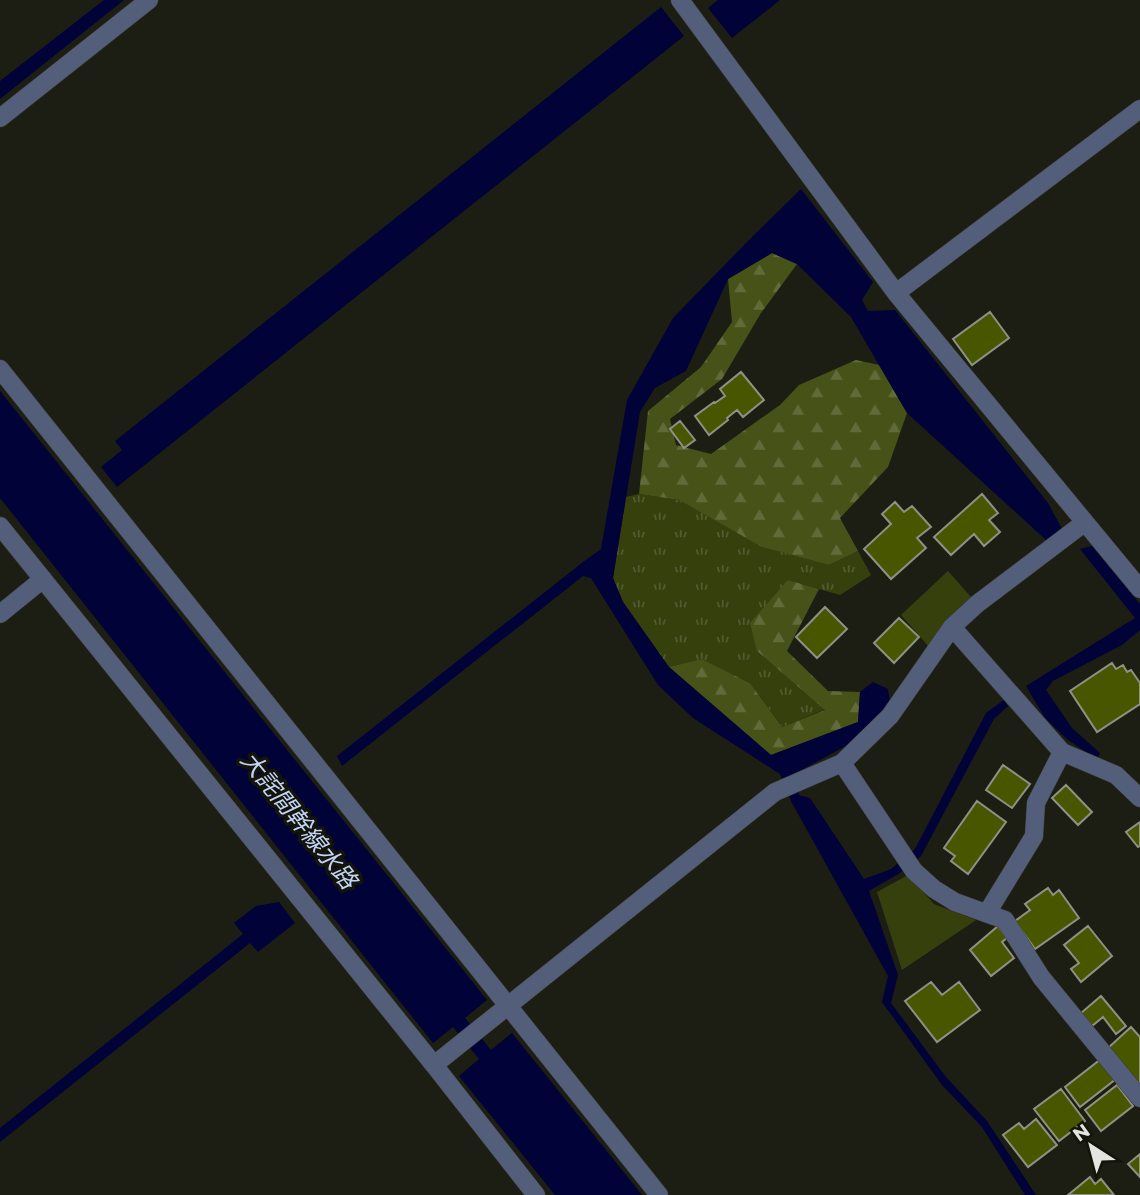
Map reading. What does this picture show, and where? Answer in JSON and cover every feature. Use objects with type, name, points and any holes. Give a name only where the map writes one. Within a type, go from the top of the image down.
[{"type":"street","points":[[0,118],[149,0]]},
{"type":"street","points":[[680,0],[896,293],[1140,589]]},
{"type":"street","points":[[896,293],[1140,109]]},
{"type":"street","points":[[0,369],[659,1195]]},
{"type":"street","points":[[434,1065],[775,792],[842,763],[890,716],[953,627],[977,604],[1084,523]]},
{"type":"street","points":[[0,526],[536,1195]]},
{"type":"street","points":[[0,614],[43,579]]},
{"type":"street","points":[[953,627],[1062,752],[1116,775],[1140,798]]},
{"type":"street","points":[[987,913],[1034,836],[1036,803],[1062,752]]},
{"type":"street","points":[[842,763],[914,871],[934,889],[955,902],[1005,920],[1041,977],[1140,1098]]},
{"type":"green space","points":[[772,253],[797,264],[761,313],[722,379],[670,419],[676,445],[711,454],[780,405],[799,385],[856,360],[879,365],[907,413],[888,467],[840,518],[858,551],[829,565],[762,547],[679,500],[639,494],[648,411],[701,367],[732,322],[728,279]]},
{"type":"green space","points":[[639,494],[679,500],[763,547],[829,565],[858,551],[871,575],[840,595],[788,580],[757,651],[826,709],[782,727],[750,683],[702,659],[669,667],[623,602],[613,578],[626,497]]},
{"type":"green space","points":[[948,571],[971,597],[929,647],[901,615]]},
{"type":"green space","points":[[788,580],[819,589],[787,651],[828,691],[860,692],[858,722],[771,755],[669,667],[702,659],[750,683],[782,727],[825,710],[757,651],[750,623]]},
{"type":"green space","points":[[908,875],[934,904],[976,920],[902,970],[877,892]]},
{"type":"water","points":[[104,0],[124,0],[0,99],[0,81]]},
{"type":"water","points":[[718,0],[780,0],[732,38],[708,8]]},
{"type":"water","points":[[661,7],[684,36],[117,487],[101,467],[122,450],[115,441]]},
{"type":"water","points":[[801,189],[873,282],[862,300],[868,311],[895,310],[1048,503],[1062,529],[1046,540],[907,413],[851,317],[797,264],[772,253],[728,279],[686,371],[655,388],[640,412],[613,578],[623,602],[669,667],[771,755],[858,722],[860,692],[873,682],[888,689],[890,702],[855,741],[794,774],[799,795],[810,798],[864,879],[891,869],[915,849],[986,713],[1004,700],[1008,706],[994,719],[921,856],[900,873],[869,891],[898,975],[891,1003],[946,1077],[987,1121],[1036,1195],[1025,1195],[982,1127],[942,1085],[882,1002],[888,976],[792,803],[780,774],[693,718],[658,685],[591,578],[583,576],[342,766],[337,756],[601,549],[627,400],[673,318]]},
{"type":"water","name":"大詫間幹線水路","points":[[0,391],[487,1000],[465,1018],[491,1050],[512,1033],[642,1195],[555,1195],[459,1076],[479,1059],[453,1027],[433,1043],[0,498]]},
{"type":"water","points":[[1092,546],[1140,604],[1140,630],[1122,645],[1053,681],[1046,690],[1072,728],[1100,753],[1097,759],[1068,740],[1045,718],[1026,686],[1135,618],[1080,549]]},
{"type":"water","points":[[279,902],[295,923],[258,952],[250,943],[0,1142],[0,1128],[243,934],[234,923],[256,906]]},
{"type":"building","points":[[990,312],[1009,338],[972,365],[953,339]]},
{"type":"building","points":[[741,372],[764,400],[743,417],[737,410],[709,435],[695,416],[725,396],[720,389]]},
{"type":"building","points":[[680,421],[695,440],[684,448],[670,429]]},
{"type":"building","points":[[982,494],[998,513],[989,520],[1000,532],[984,546],[974,534],[951,555],[934,537]]},
{"type":"building","points":[[895,502],[904,512],[912,506],[931,527],[917,538],[926,548],[891,579],[864,549],[891,524],[882,514]]},
{"type":"building","points":[[825,607],[847,629],[817,658],[796,637]]},
{"type":"building","points":[[899,618],[919,637],[894,663],[874,643]]},
{"type":"building","points":[[1112,663],[1116,669],[1123,665],[1127,672],[1131,670],[1140,683],[1140,704],[1097,732],[1070,691]]},
{"type":"building","points":[[1003,765],[1030,784],[1012,808],[986,790]]},
{"type":"building","points":[[1066,785],[1092,812],[1078,825],[1052,798]]},
{"type":"building","points":[[977,801],[1006,822],[968,874],[951,861],[955,856],[944,848]]},
{"type":"building","points":[[1140,822],[1140,846],[1138,847],[1126,832]]},
{"type":"building","points":[[1048,888],[1053,895],[1059,890],[1079,918],[1035,949],[1015,921],[1030,910],[1025,904]]},
{"type":"building","points":[[998,926],[1007,938],[1002,942],[1014,958],[991,976],[970,950]]},
{"type":"building","points":[[1088,926],[1112,956],[1081,982],[1071,969],[1079,963],[1064,945]]},
{"type":"building","points":[[931,982],[942,995],[959,982],[980,1010],[937,1042],[905,1001]]},
{"type":"building","points":[[1101,996],[1126,1026],[1116,1034],[1103,1017],[1092,1026],[1081,1013]]},
{"type":"building","points":[[1131,1027],[1140,1037],[1140,1085],[1108,1048]]},
{"type":"building","points":[[1101,1059],[1116,1079],[1080,1107],[1065,1087]]},
{"type":"building","points":[[1117,1085],[1133,1106],[1101,1131],[1085,1110]]},
{"type":"building","points":[[1061,1089],[1085,1121],[1059,1141],[1034,1109]]},
{"type":"building","points":[[1036,1119],[1057,1145],[1028,1167],[1003,1135],[1019,1123],[1024,1129]]},
{"type":"building","points":[[1140,1154],[1140,1177],[1128,1164]]},
{"type":"building","points":[[1090,1177],[1095,1184],[1101,1179],[1114,1195],[1068,1195]]}]
